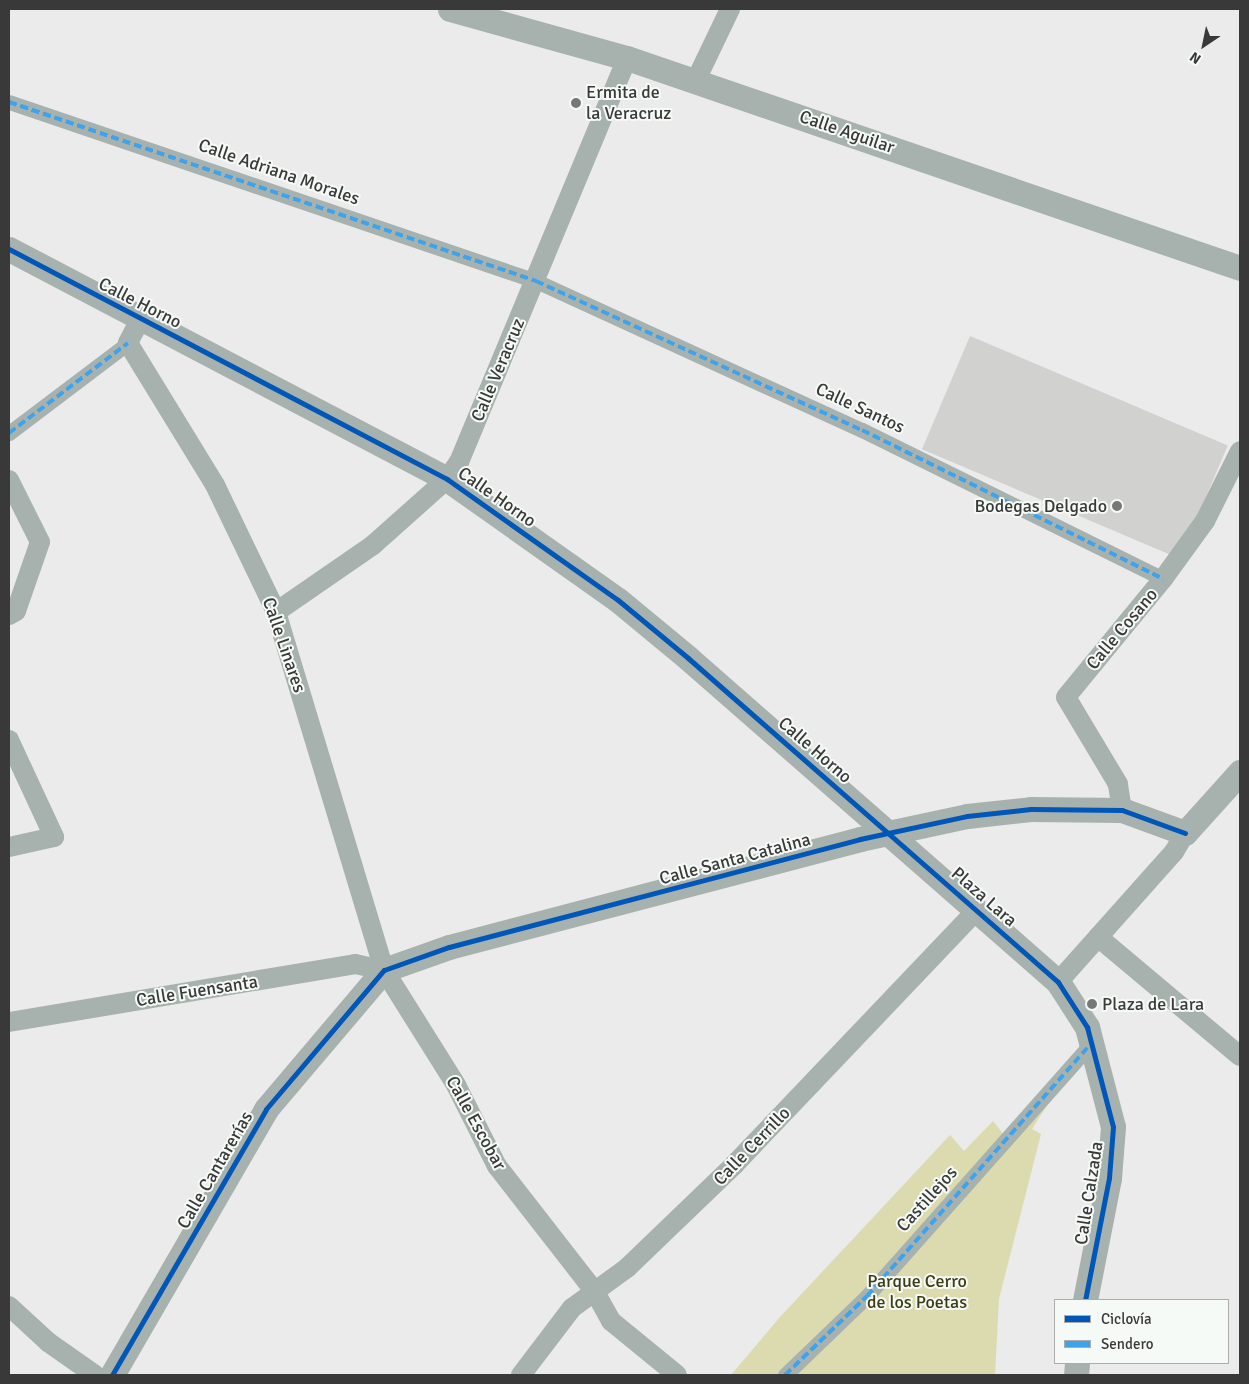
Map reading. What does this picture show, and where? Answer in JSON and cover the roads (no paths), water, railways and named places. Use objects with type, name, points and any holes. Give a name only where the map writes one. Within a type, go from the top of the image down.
[{"type":"street","name":"Calle Aguilar","points":[[450,9],[627,58],[696,80],[1240,268]]},
{"type":"street","points":[[696,80],[730,9]]},
{"type":"street","name":"Calle Veracruz","points":[[276,612],[373,545],[447,479],[459,462],[536,281],[627,58]]},
{"type":"street","name":"Calle Adriana Morales","points":[[9,102],[536,281]]},
{"type":"street","name":"Calle Horno","points":[[9,249],[140,320],[447,479],[618,600],[890,833]]},
{"type":"street","name":"Calle Santos","points":[[536,281],[862,430],[1163,579]]},
{"type":"street","points":[[9,433],[128,342],[140,320]]},
{"type":"street","name":"Calle Linares","points":[[128,342],[215,485],[276,612],[384,970]]},
{"type":"street","name":"Calle Cosano","points":[[1122,810],[1118,784],[1066,697],[1163,579],[1204,520],[1240,451]]},
{"type":"street","points":[[9,480],[40,542],[12,613]]},
{"type":"street","points":[[9,740],[54,837],[9,847]]},
{"type":"street","points":[[1058,982],[1174,852],[1185,833],[1240,772]]},
{"type":"street","name":"Calle Santa Catalina","points":[[384,970],[449,947],[890,833],[967,816],[1031,809],[1122,810],[1185,833]]},
{"type":"street","name":"Plaza Lara","points":[[890,833],[978,909],[1058,982]]},
{"type":"street","name":"Calle Cerrillo","points":[[521,1375],[572,1308],[627,1268],[734,1165],[978,909]]},
{"type":"street","points":[[1098,937],[1240,1056]]},
{"type":"street","name":"Calle Fuensanta","points":[[9,1022],[355,964],[384,970]]},
{"type":"street","name":"Calle Escobar","points":[[384,970],[456,1085],[497,1166],[595,1292],[611,1320],[677,1375]]},
{"type":"street","name":"Calle Cantarerías","points":[[118,1372],[266,1109],[384,970]]},
{"type":"street","name":"Calle Calzada","points":[[1058,982],[1087,1027],[1113,1127],[1109,1178],[1085,1299]]},
{"type":"street","name":"Castillejos","points":[[786,1375],[867,1296],[1092,1043]]},
{"type":"street","points":[[9,1306],[48,1342],[94,1375]]},
{"type":"place","name":"Ermita de la Veracruz","points":[[576,103]]},
{"type":"place","name":"Bodegas Delgado","points":[[1117,506]]},
{"type":"place","name":"Plaza de Lara","points":[[1092,1004]]},
{"type":"park label","name":"Parque Cerro de los Poetas","points":[[917,1292]]}]
